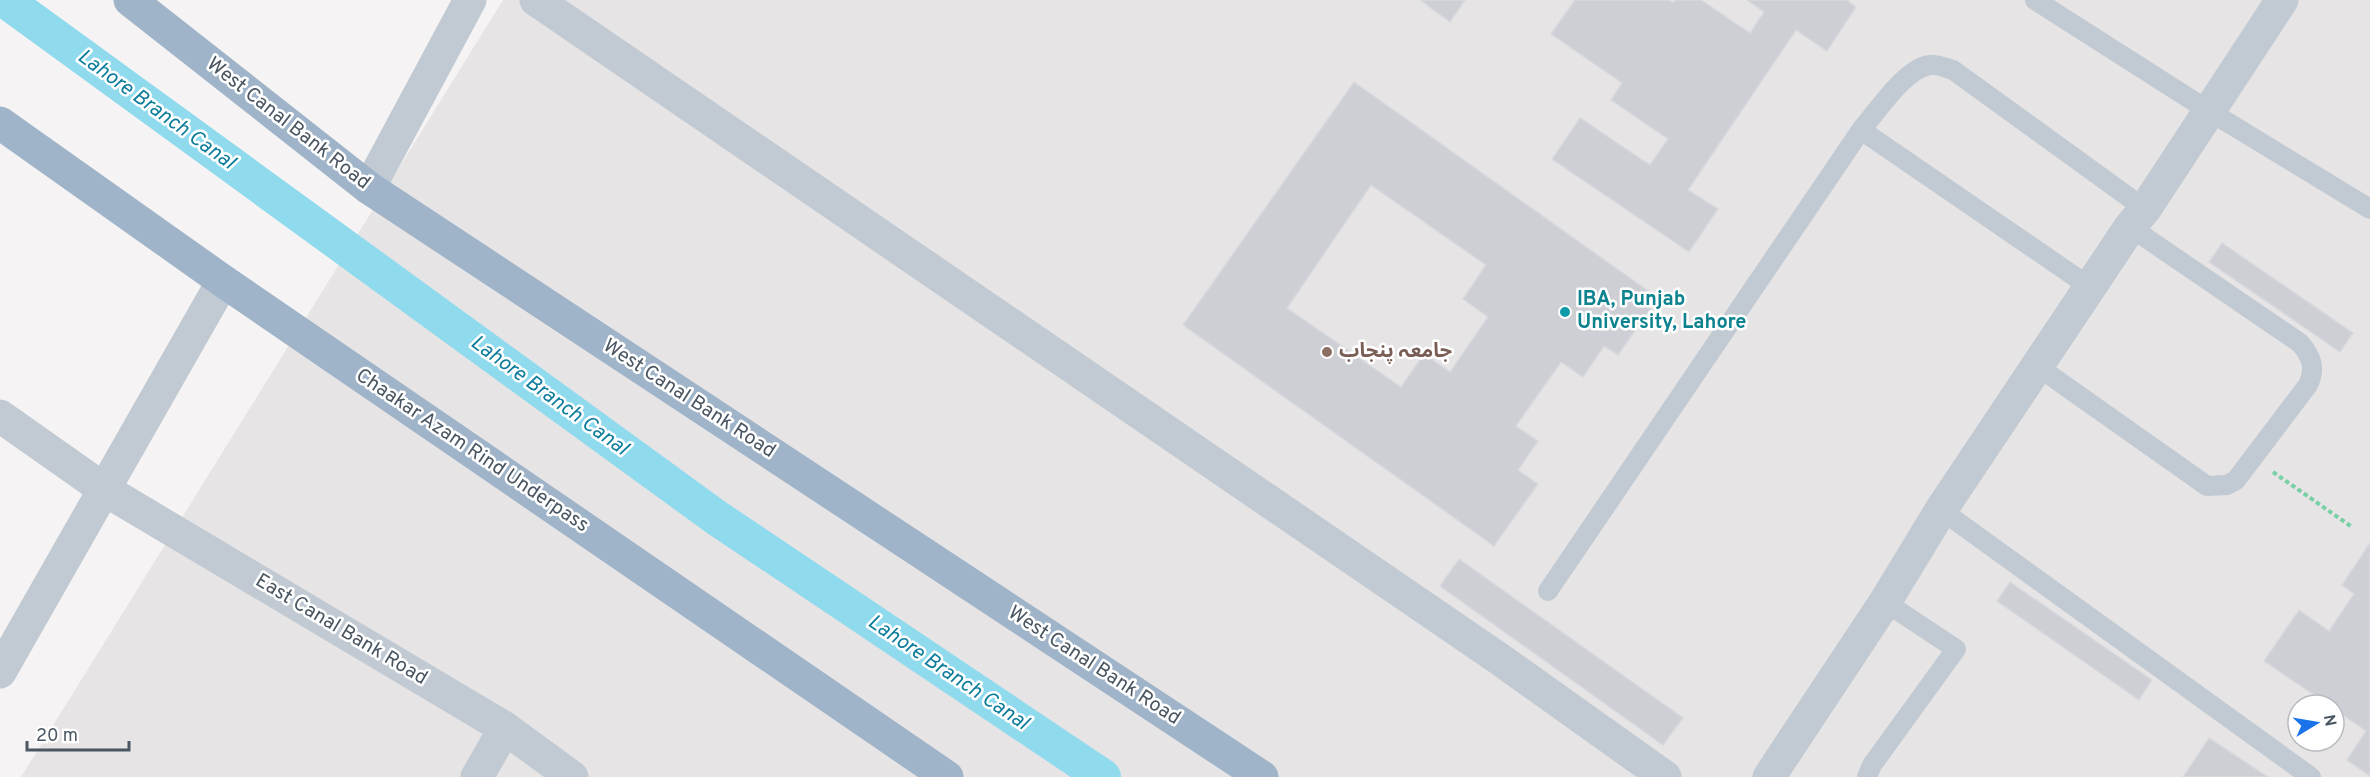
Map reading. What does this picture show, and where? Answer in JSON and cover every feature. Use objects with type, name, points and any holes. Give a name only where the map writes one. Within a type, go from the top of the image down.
[{"type":"highway","name":"West Canal Bank Road","points":[[130,0],[369,188],[1262,777]]},
{"type":"highway","name":"Chaakar Azam Rind Underpass","points":[[0,123],[224,281],[946,777]]},
{"type":"street","points":[[369,188],[470,0]]},
{"type":"street","points":[[536,0],[1498,658],[1665,777]]},
{"type":"street","points":[[1768,777],[1885,602],[1941,510],[2282,0]]},
{"type":"street","points":[[0,672],[224,281]]},
{"type":"street","name":"East Canal Bank Road","points":[[0,416],[105,490],[505,728],[572,777]]},
{"type":"street","points":[[477,777],[505,728]]},
{"type":"lane","points":[[2035,0],[2209,111],[2370,209]]},
{"type":"lane","points":[[1548,591],[1861,130],[1909,74],[1921,68],[1940,66],[1953,70],[2138,218],[2300,343],[2308,352],[2313,375],[2308,386],[2236,480],[2227,485],[2207,486],[2037,366]]},
{"type":"lane","points":[[1861,130],[2090,286]]},
{"type":"lane","points":[[1941,510],[2311,777]]},
{"type":"lane","points":[[1867,777],[1872,765],[1956,650],[1885,602]]},
{"type":"path","points":[[2253,458],[2352,527]]},
{"type":"shaded area","name":"جامعہ پنجاب","points":[[503,0],[2370,0],[2370,777],[21,777]]},
{"type":"building","points":[[1420,0],[1465,0],[1450,22]]},
{"type":"building","name":"IBA, Punjab University, Lahore","points":[[1575,0],[1669,0],[1673,3],[1675,0],[1701,0],[1750,33],[1764,12],[1747,0],[1847,0],[1856,7],[1827,51],[1796,30],[1688,190],[1718,209],[1689,252],[1552,159],[1580,118],[1650,165],[1668,139],[1611,100],[1622,83],[1551,34]]},
{"type":"building","name":"IBA, Punjab University, Lahore","points":[[1354,82],[1658,298],[1618,355],[1604,346],[1583,377],[1561,362],[1516,426],[1538,441],[1518,470],[1538,484],[1494,546],[1183,325]],"holes":[[[1371,185],[1486,265],[1463,299],[1488,317],[1450,372],[1424,354],[1401,387],[1287,308]]]},
{"type":"building","points":[[2222,243],[2353,333],[2340,352],[2209,262]]},
{"type":"building","points":[[2370,543],[2370,776],[2347,760],[2366,731],[2346,717],[2346,693],[2311,693],[2264,661],[2299,610],[2329,631],[2354,594],[2342,585]]},
{"type":"building","points":[[1459,559],[1683,718],[1663,745],[1440,586]]},
{"type":"building","points":[[2010,582],[2152,680],[2139,700],[1997,601]]},
{"type":"building","points":[[2209,738],[2268,777],[2183,777]]},
{"type":"waterway","name":"Lahore Branch Canal","points":[[5,0],[717,518],[1103,777]]},
{"type":"place","name":"IBA, Punjab University, Lahore","points":[[1565,312]]},
{"type":"place","name":"جامعہ پنجاب","points":[[1327,352]]}]
